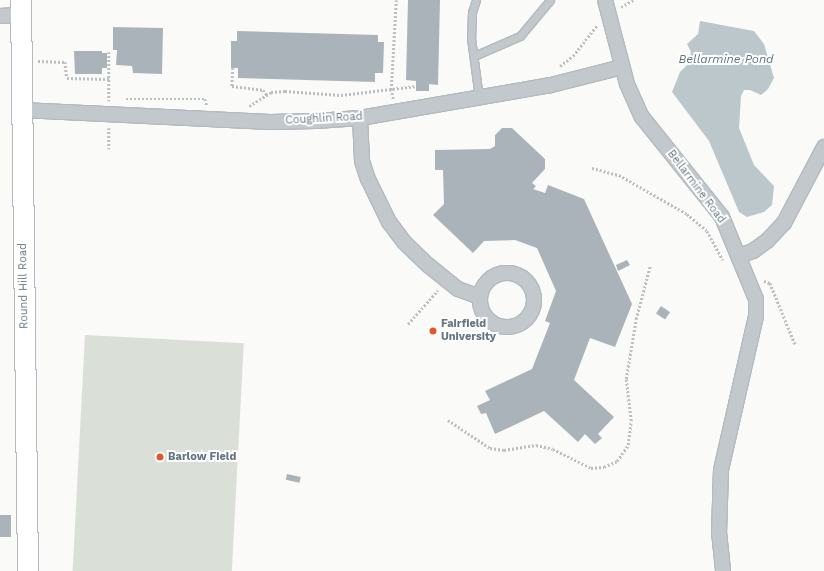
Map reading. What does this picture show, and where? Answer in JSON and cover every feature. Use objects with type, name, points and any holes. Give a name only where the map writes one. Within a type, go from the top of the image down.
[{"type":"main road","name":"Round Hill Road","points":[[21,8],[28,571]]},
{"type":"street","name":"Bellarmine Road","points":[[605,0],[622,67],[642,117],[722,217],[756,299],[756,316],[721,470],[719,532],[722,571]]},
{"type":"street","points":[[0,16],[21,8]]},
{"type":"street","name":"Coughlin Road","points":[[22,110],[270,122],[360,118],[551,86],[622,67]]},
{"type":"street","points":[[360,118],[362,160],[368,179],[389,222],[404,242],[446,280],[458,289],[480,297]]},
{"type":"street","points":[[739,256],[753,251],[767,241],[784,222],[824,147]]},
{"type":"lane","points":[[476,0],[472,12],[471,38],[479,98]]},
{"type":"lane","points":[[474,56],[520,36],[550,0]]},
{"type":"path","points":[[394,106],[391,90],[396,0]]},
{"type":"path","points":[[557,70],[573,56],[608,15]]},
{"type":"path","points":[[22,60],[65,62],[67,78],[109,79]]},
{"type":"path","points":[[233,68],[232,86],[263,90],[267,95]]},
{"type":"path","points":[[246,108],[267,95],[285,91],[341,96],[416,86]]},
{"type":"path","points":[[109,98],[116,98]]},
{"type":"path","points":[[124,99],[205,99],[208,109]]},
{"type":"path","points":[[592,168],[619,175],[688,214],[707,231],[726,263],[747,277],[770,283],[796,344]]},
{"type":"path","points":[[448,420],[490,448],[504,450],[536,445],[553,449],[591,468],[604,467],[617,461],[628,446],[631,421],[626,379],[636,319],[650,266]]},
{"type":"path","points":[[408,324],[446,280]]},
{"type":"shaded area","name":"Barlow Field","points":[[85,335],[244,343],[232,571],[73,571]]},
{"type":"water","name":"Bellarmine Pond","points":[[700,21],[754,31],[764,44],[774,78],[768,89],[761,95],[750,90],[744,90],[741,96],[739,128],[754,165],[774,186],[772,205],[764,212],[747,217],[739,212],[709,141],[672,92],[680,72],[689,63],[691,52],[687,44],[698,34]]},
{"type":"building","points":[[408,0],[440,0],[438,85],[429,84],[429,91],[416,91],[416,81],[406,80]]},
{"type":"building","points":[[113,27],[163,28],[162,74],[133,73],[132,66],[116,65],[117,50],[113,50]]},
{"type":"building","points":[[237,31],[378,35],[378,42],[384,42],[383,73],[375,73],[375,82],[238,78],[238,68],[231,68],[231,41],[237,41]]},
{"type":"building","points":[[74,51],[102,51],[102,53],[107,53],[107,68],[102,68],[102,74],[75,74]]},
{"type":"building","points":[[502,128],[512,128],[545,159],[545,169],[532,183],[536,186],[533,189],[545,193],[548,185],[584,199],[632,304],[615,347],[590,338],[574,380],[614,417],[598,434],[602,438],[595,444],[585,434],[578,442],[544,411],[495,434],[486,413],[481,414],[477,406],[490,400],[485,391],[532,369],[550,323],[545,321],[556,291],[537,248],[515,240],[484,241],[473,253],[433,215],[444,204],[443,170],[435,170],[435,150],[490,149],[495,146],[495,135]]},
{"type":"building","points":[[627,260],[630,265],[618,271],[616,265]]},
{"type":"building","points":[[661,306],[670,312],[665,320],[656,313]]},
{"type":"building","points":[[287,474],[301,477],[299,483],[286,480]]},
{"type":"building","points":[[0,515],[11,515],[11,537],[0,537]]},
{"type":"place","name":"Fairfield University","points":[[433,331]]},
{"type":"place","name":"Barlow Field","points":[[160,457]]}]
